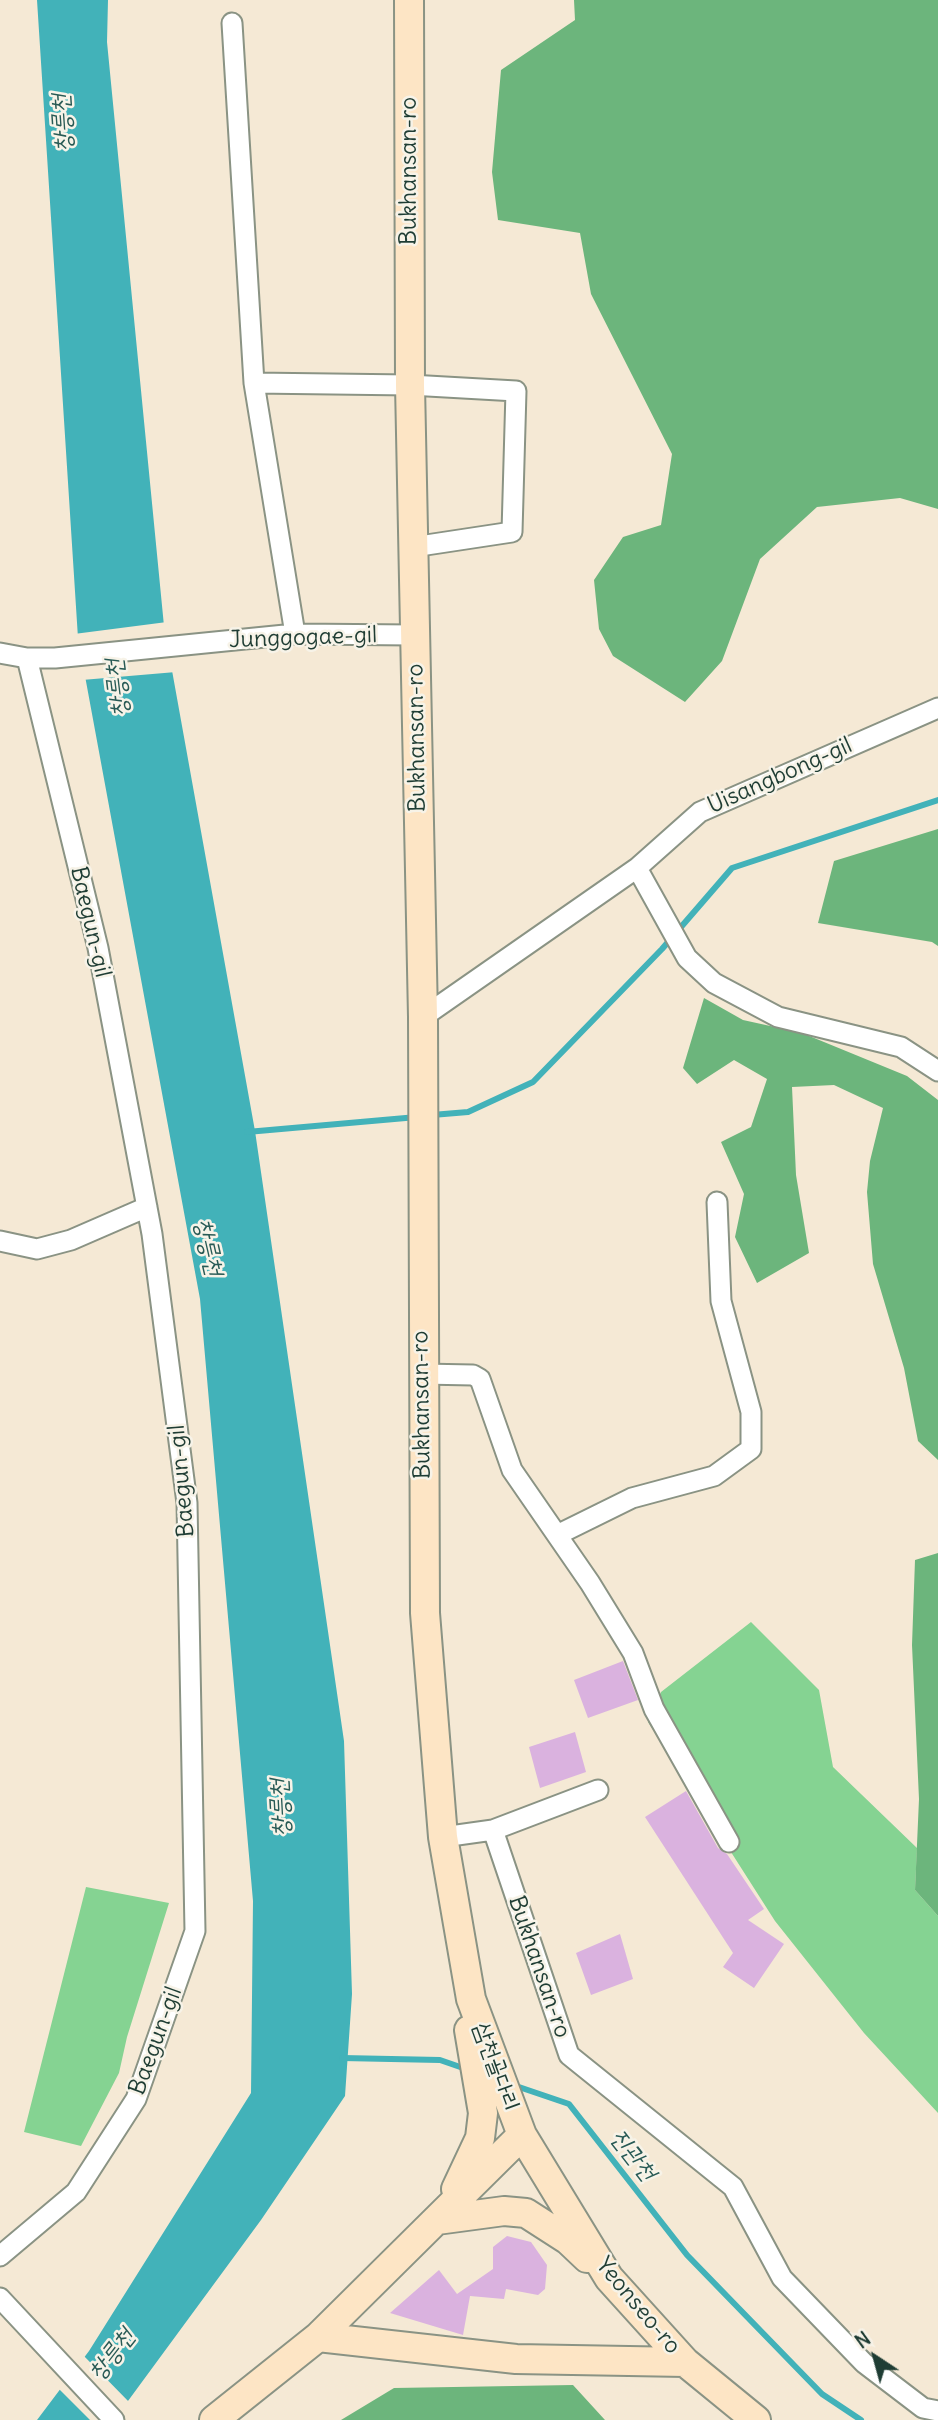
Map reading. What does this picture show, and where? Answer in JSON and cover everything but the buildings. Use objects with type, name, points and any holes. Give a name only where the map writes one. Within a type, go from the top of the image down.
[{"type":"main road","name":"Bukhansan-ro","points":[[410,0],[410,385],[423,1017],[421,1140],[425,1613],[443,1837],[471,1999]]},
{"type":"main road","points":[[437,2220],[467,2171],[480,2138],[483,2113],[469,2032],[471,1999]]},
{"type":"main road","name":"삼천골다리","points":[[471,1999],[522,2135]]},
{"type":"main road","points":[[214,2420],[318,2337],[522,2135]]},
{"type":"main road","name":"Yeonseo-ro","points":[[522,2135],[609,2278],[685,2361],[756,2420]]},
{"type":"main road","points":[[437,2220],[504,2211],[526,2213],[568,2240],[609,2278]]},
{"type":"main road","points":[[318,2337],[516,2359],[685,2361]]},
{"type":"street","points":[[232,23],[254,383],[295,634]]},
{"type":"street","points":[[254,383],[410,385],[516,391],[512,532],[413,547]]},
{"type":"street","name":"Junggogae-gil","points":[[27,658],[55,658],[295,634],[415,635]]},
{"type":"street","points":[[0,653],[27,658]]},
{"type":"street","name":"Baegun-gil","points":[[0,2256],[76,2192],[136,2099],[195,1931],[187,1503],[147,1207],[98,947],[27,658]]},
{"type":"street","name":"Uisangbong-gil","points":[[423,1017],[637,868],[700,812],[938,708]]},
{"type":"street","points":[[637,868],[687,958],[714,983],[778,1017],[901,1047],[938,1070]]},
{"type":"street","points":[[556,1535],[632,1498],[714,1476],[751,1449],[751,1412],[721,1301],[717,1202]]},
{"type":"street","points":[[0,1241],[37,1249],[71,1240],[147,1207]]},
{"type":"street","points":[[422,1374],[473,1374],[480,1379],[512,1470],[633,1653],[654,1709],[729,1842]]},
{"type":"street","points":[[443,1837],[493,1830],[598,1790]]},
{"type":"street","name":"Bukhansan-ro","points":[[493,1830],[569,2055],[733,2187],[782,2278],[864,2363],[923,2408],[938,2410]]},
{"type":"street","points":[[0,2298],[114,2420]]},
{"type":"green space","points":[[574,0],[938,0],[938,509],[900,498],[817,507],[760,559],[722,661],[685,702],[613,656],[599,629],[594,580],[623,537],[661,525],[672,454],[591,294],[580,233],[498,220],[492,172],[501,70],[575,20]]},
{"type":"green space","points":[[938,829],[938,946],[932,942],[818,923],[834,861]]},
{"type":"green space","points":[[704,998],[743,1020],[802,1033],[907,1076],[938,1100],[938,1460],[918,1441],[904,1368],[873,1264],[867,1192],[870,1161],[883,1108],[834,1085],[792,1087],[796,1175],[809,1253],[757,1283],[735,1237],[744,1194],[721,1142],[751,1127],[767,1079],[734,1060],[697,1084],[683,1068]]},
{"type":"green space","points":[[938,1553],[938,1916],[915,1890],[919,1799],[912,1645],[915,1560]]},
{"type":"green space","points":[[751,1622],[819,1690],[833,1767],[917,1848],[915,1890],[938,1916],[938,2113],[864,2033],[775,1921],[648,1722],[661,1692]]},
{"type":"green space","points":[[86,1887],[169,1903],[127,2037],[119,2073],[81,2146],[24,2132]]},
{"type":"green space","points":[[573,2385],[605,2420],[341,2420],[394,2388]]},
{"type":"water","name":"창릉천","points":[[37,0],[108,0],[107,42],[164,626],[255,1131],[344,1741],[352,1994],[345,2096],[261,2220],[114,2420],[37,2420],[89,2351],[251,2093],[253,1901],[200,1299],[78,638]]},
{"type":"pier","points":[[167,622],[176,672],[82,680],[74,634]]},
{"type":"pier","points":[[82,2354],[130,2403],[118,2420],[90,2420],[57,2387]]},
{"type":"waterway","points":[[432,1115],[468,1112],[533,1082],[662,949],[732,868],[938,800]]},
{"type":"waterway","points":[[247,1132],[417,1117]]},
{"type":"waterway","name":"진관천","points":[[342,2058],[440,2060],[466,2069]]},
{"type":"waterway","name":"진관천","points":[[513,2085],[569,2104],[687,2255],[822,2394],[861,2420]]}]
